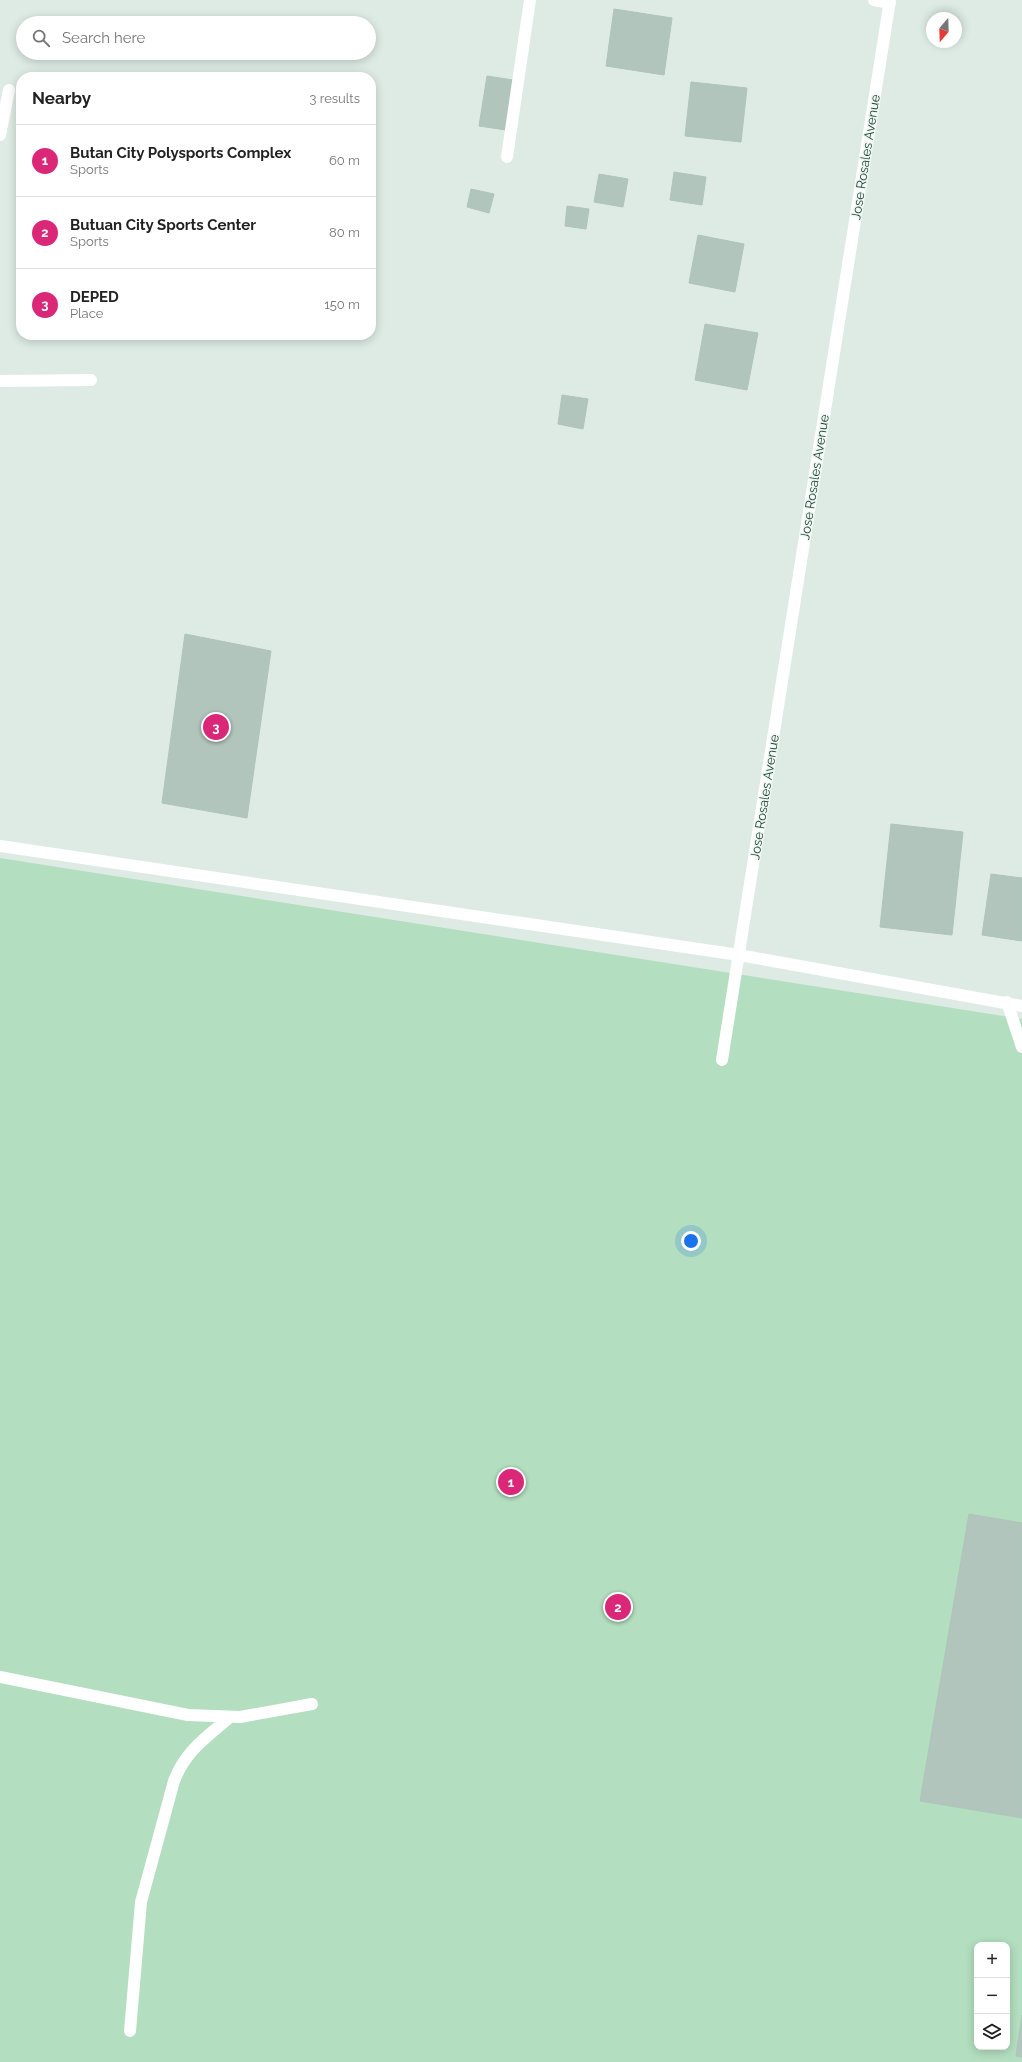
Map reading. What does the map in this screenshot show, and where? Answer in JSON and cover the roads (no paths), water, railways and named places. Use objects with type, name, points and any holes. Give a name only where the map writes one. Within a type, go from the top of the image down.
[{"type":"street","points":[[507,157],[530,0]]},
{"type":"street","points":[[874,0],[890,1]]},
{"type":"street","name":"Jose Rosales Avenue","points":[[722,1060],[890,1]]},
{"type":"street","points":[[0,135],[9,90]]},
{"type":"street","points":[[0,382],[91,380]]},
{"type":"street","points":[[0,846],[739,955],[1007,1002],[1022,1006]]},
{"type":"street","points":[[1007,1002],[1022,1048]]},
{"type":"street","points":[[0,1677],[188,1715],[240,1717],[312,1704]]},
{"type":"street","points":[[130,2031],[141,1902],[174,1781],[180,1764],[189,1752],[230,1717]]},
{"type":"place","name":"DEPED","points":[[216,727]]},
{"type":"place","name":"Butan City Polysports Complex","points":[[511,1482]]},
{"type":"place","name":"Butuan City Sports Center","points":[[618,1607]]}]
